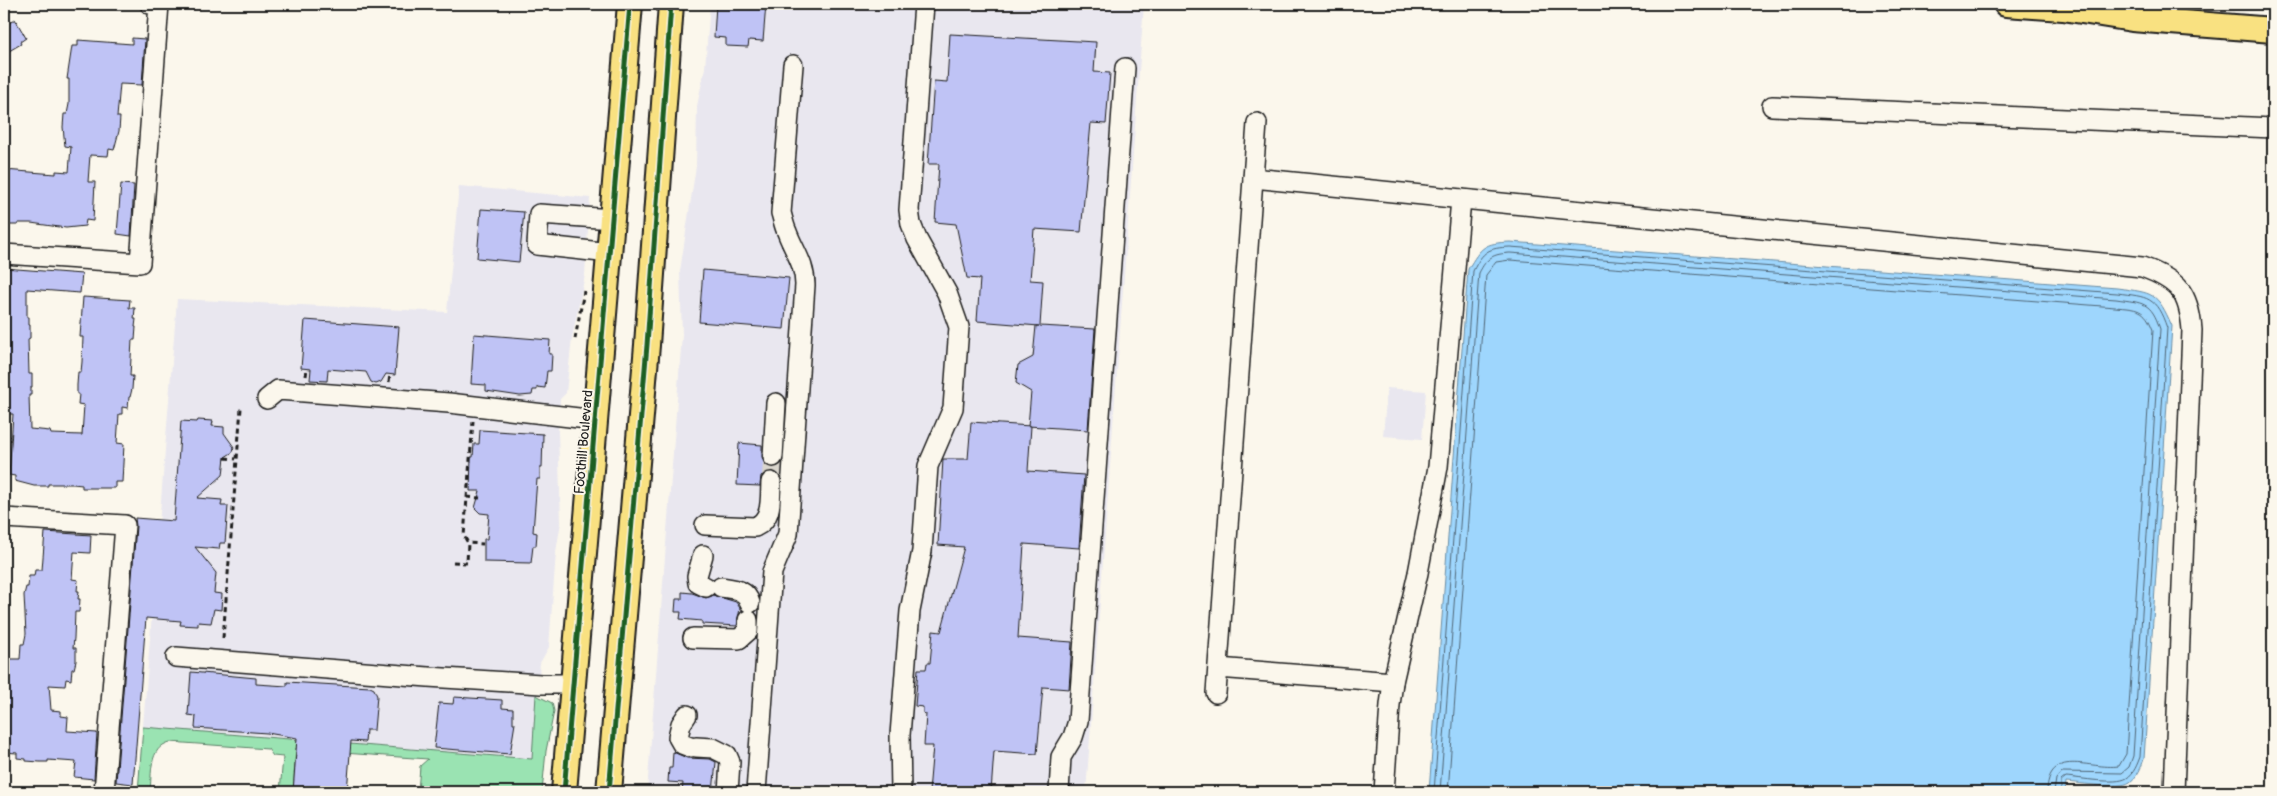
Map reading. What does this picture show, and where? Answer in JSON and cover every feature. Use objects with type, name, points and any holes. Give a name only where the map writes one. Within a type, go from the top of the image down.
[{"type":"main road","name":"Foothill Boulevard","points":[[564,792],[630,4]]},
{"type":"main road","points":[[609,792],[647,345],[671,4]]},
{"type":"main road","points":[[2006,4],[2063,8],[2132,19],[2273,30]]},
{"type":"lane","points":[[4,254],[140,263],[159,4],[150,4]]},
{"type":"lane","points":[[901,792],[900,734],[910,611],[922,551],[928,466],[953,408],[960,327],[946,293],[917,239],[911,224],[909,210],[924,4]]},
{"type":"lane","points":[[756,792],[772,572],[788,534],[805,285],[805,273],[802,262],[787,232],[781,213],[793,66]]},
{"type":"lane","points":[[1059,792],[1061,757],[1073,737],[1078,721],[1124,68]]},
{"type":"lane","points":[[1772,106],[2273,128]]},
{"type":"lane","points":[[1216,693],[1257,123]]},
{"type":"lane","points":[[1254,178],[2142,267],[2160,274],[2173,282],[2190,308],[2192,330],[2174,792]]},
{"type":"lane","points":[[1384,792],[1393,682],[1418,573],[1438,467],[1460,199]]},
{"type":"lane","points":[[610,253],[537,245],[539,214],[613,219]]},
{"type":"lane","points":[[267,399],[278,390],[449,403],[596,420]]},
{"type":"lane","points":[[773,458],[776,403]]},
{"type":"lane","points":[[705,525],[755,527],[761,524],[769,513],[771,482]]},
{"type":"lane","points":[[4,518],[125,525],[104,792]]},
{"type":"lane","points":[[693,638],[739,639],[748,631],[748,595],[742,591],[698,583],[697,576],[703,555]]},
{"type":"lane","points":[[176,657],[428,677],[572,684]]},
{"type":"lane","points":[[1218,668],[1393,682]]},
{"type":"lane","points":[[687,715],[680,724],[678,737],[682,744],[693,747],[713,748],[727,755],[730,762],[728,792]]},
{"type":"path","points":[[576,339],[586,285]]},
{"type":"path","points":[[223,638],[223,602],[241,408]]},
{"type":"path","points":[[453,562],[467,563],[468,543],[464,536],[474,418]]},
{"type":"path","points":[[225,458],[236,459]]},
{"type":"path","points":[[467,497],[480,498]]},
{"type":"path","points":[[468,543],[483,544]]},
{"type":"shaded area","points":[[710,4],[1144,4],[1086,792],[647,792],[682,335],[680,271],[696,166],[697,106],[705,68]]},
{"type":"shaded area","points":[[459,186],[590,198],[585,275],[572,338],[566,393],[560,399],[558,432],[561,522],[556,552],[549,647],[540,663],[532,759],[143,727],[177,299],[447,312]]},
{"type":"shaded area","points":[[1387,388],[1426,391],[1422,439],[1383,436]]},
{"type":"green space","points":[[536,695],[552,703],[554,711],[546,751],[542,792],[418,792],[420,766],[428,759],[329,752],[325,792],[312,792],[315,749],[296,748],[293,792],[280,792],[283,757],[273,756],[268,749],[170,742],[158,750],[152,762],[150,792],[138,792],[143,727],[532,759]]},
{"type":"water","points":[[1510,242],[2117,288],[2147,293],[2158,300],[2172,326],[2144,759],[2135,777],[2130,782],[2117,786],[2066,782],[2065,792],[1429,792],[1468,269],[1476,256],[1484,248],[1489,245]]},
{"type":"building","points":[[716,4],[766,4],[763,41],[749,40],[748,47],[726,46],[726,38],[714,37]]},
{"type":"building","points":[[15,19],[26,38],[20,42],[21,44],[4,54],[4,27]]},
{"type":"building","points":[[950,34],[1096,42],[1094,72],[1110,73],[1106,124],[1091,123],[1081,232],[1034,229],[1030,280],[1043,281],[1040,326],[1095,329],[1088,430],[1028,426],[1031,392],[1016,383],[1018,365],[1033,357],[1036,326],[1039,326],[977,321],[980,279],[967,278],[956,224],[935,222],[939,164],[928,164],[934,81],[947,82]]},
{"type":"building","points":[[132,38],[145,39],[142,85],[120,84],[117,117],[120,117],[119,131],[114,150],[109,149],[108,156],[90,155],[88,182],[95,182],[93,221],[86,220],[85,226],[66,228],[31,223],[4,225],[4,170],[56,174],[56,171],[69,172],[71,147],[65,146],[63,127],[64,114],[67,114],[69,104],[69,79],[67,79],[72,46],[78,46],[78,40],[132,44]]},
{"type":"building","points":[[121,184],[134,185],[131,236],[117,234]]},
{"type":"building","points":[[481,209],[524,212],[519,262],[477,258]]},
{"type":"building","points":[[4,268],[82,274],[80,293],[27,289],[27,317],[29,317],[30,325],[30,338],[28,339],[29,374],[32,374],[31,395],[29,395],[30,429],[50,431],[51,434],[82,435],[84,405],[78,404],[79,394],[77,394],[77,385],[78,372],[81,372],[82,362],[83,337],[80,337],[83,297],[130,300],[129,308],[135,308],[134,319],[136,319],[136,327],[135,340],[132,340],[130,376],[133,376],[132,389],[128,408],[122,407],[122,414],[119,414],[117,443],[124,444],[122,482],[115,482],[115,488],[82,488],[82,485],[73,484],[34,486],[15,481],[15,476],[9,475],[13,414],[4,414]]},
{"type":"building","points":[[703,270],[789,278],[784,329],[699,322]]},
{"type":"building","points":[[305,320],[399,327],[395,375],[386,374],[381,382],[376,384],[371,382],[366,372],[328,369],[327,381],[310,380],[311,369],[301,368]]},
{"type":"building","points":[[474,334],[550,340],[549,354],[552,354],[551,371],[547,371],[545,388],[537,387],[537,390],[533,390],[532,395],[520,396],[486,391],[486,385],[471,384]]},
{"type":"building","points":[[198,420],[213,421],[212,426],[224,427],[224,433],[234,447],[233,452],[225,457],[223,475],[197,498],[222,500],[221,506],[228,506],[225,543],[220,543],[219,549],[195,547],[216,573],[214,593],[222,594],[221,610],[214,609],[211,623],[198,622],[198,626],[180,625],[181,621],[146,618],[133,784],[116,782],[136,526],[135,518],[174,521],[181,421],[197,422]]},
{"type":"building","points":[[971,422],[1031,426],[1028,471],[1084,475],[1079,548],[1024,544],[1018,638],[1072,642],[1069,689],[1043,687],[1037,754],[994,751],[991,792],[929,792],[933,746],[924,746],[926,714],[923,713],[923,707],[915,706],[918,669],[926,669],[927,663],[930,663],[933,631],[941,632],[964,547],[938,545],[943,459],[968,459]]},
{"type":"building","points":[[480,430],[543,434],[542,468],[540,468],[540,479],[537,479],[533,532],[537,533],[536,546],[533,546],[531,563],[484,562],[484,539],[487,539],[489,514],[480,513],[475,508],[480,491],[470,491],[471,457],[473,457],[474,444],[479,444]]},
{"type":"building","points":[[739,443],[762,445],[762,457],[766,466],[766,472],[761,476],[760,486],[737,485]]},
{"type":"building","points":[[45,532],[91,535],[90,553],[74,552],[72,579],[78,580],[77,591],[79,591],[78,599],[80,599],[79,612],[75,612],[73,648],[76,648],[76,661],[74,669],[72,669],[71,680],[66,679],[65,686],[49,685],[51,710],[61,711],[61,716],[68,717],[67,731],[97,733],[94,779],[74,777],[76,762],[26,761],[26,759],[17,758],[17,753],[4,752],[4,659],[20,659],[21,644],[24,644],[26,634],[24,595],[26,587],[28,587],[29,576],[34,576],[35,570],[42,570]]},
{"type":"building","points":[[682,592],[706,598],[713,595],[736,602],[740,608],[737,626],[702,624],[702,621],[680,619],[681,612],[675,612],[676,599],[682,599]]},
{"type":"building","points":[[191,672],[256,678],[256,684],[287,686],[287,682],[370,687],[374,689],[377,696],[374,730],[366,730],[365,742],[351,741],[347,792],[293,792],[297,738],[267,733],[195,728],[196,716],[188,715]]},
{"type":"building","points":[[454,697],[502,700],[502,708],[513,709],[513,723],[515,723],[510,754],[434,748],[439,703],[453,704]]},
{"type":"building","points":[[673,752],[687,758],[710,759],[716,762],[713,792],[682,792],[683,783],[668,782],[669,768],[672,768]]},
{"type":"tunnel","points":[[771,482],[773,457]]},
{"type":"cycle path","points":[[564,792],[630,4]]},
{"type":"cycle path","points":[[609,792],[647,345],[671,4]]}]
